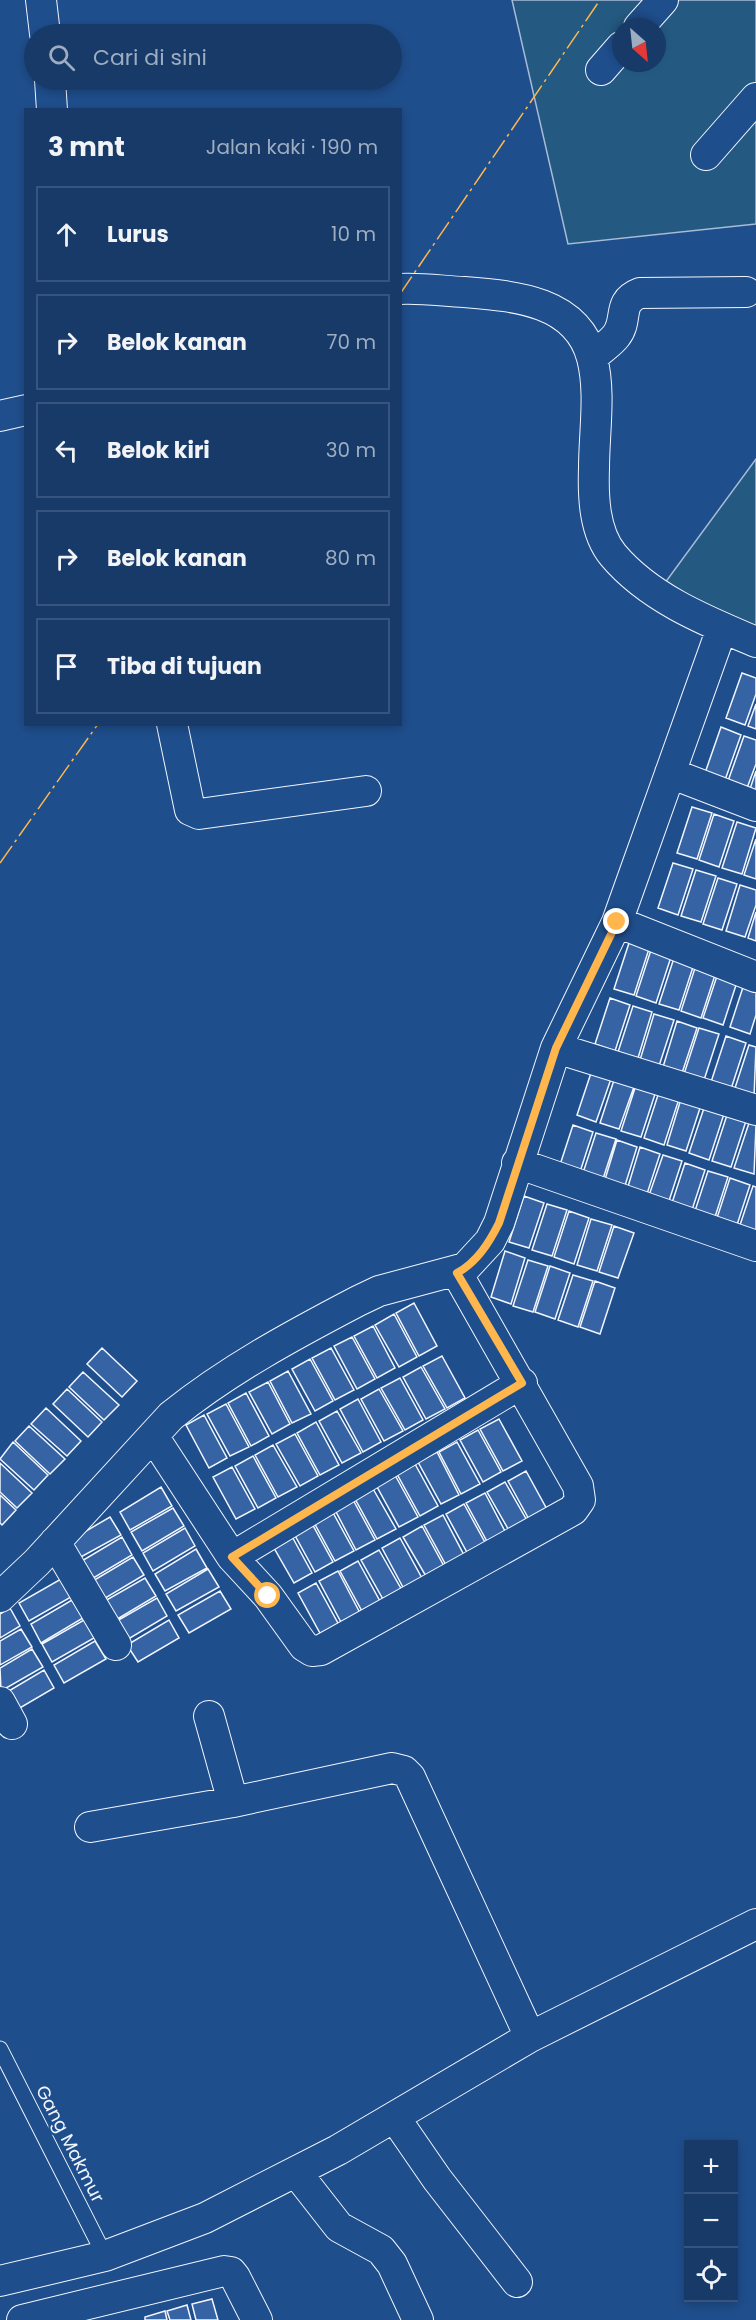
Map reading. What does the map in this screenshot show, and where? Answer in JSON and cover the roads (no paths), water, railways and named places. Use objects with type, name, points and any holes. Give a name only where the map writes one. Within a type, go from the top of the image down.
[{"type":"street","points":[[41,0],[44,24]]},
{"type":"street","points":[[647,18],[663,0]]},
{"type":"street","points":[[601,70],[612,57]]},
{"type":"street","points":[[51,90],[52,108]]},
{"type":"street","points":[[706,155],[756,99]]},
{"type":"street","points":[[402,289],[509,295],[546,306],[567,318],[579,332],[592,358],[595,387],[593,490],[599,529],[612,554],[664,598],[722,628],[756,642]]},
{"type":"street","points":[[592,358],[617,335],[626,303],[631,296],[640,293],[746,292]]},
{"type":"street","points":[[0,416],[24,410]]},
{"type":"street","points":[[0,1597],[55,1542],[107,1482],[171,1416],[212,1384],[302,1331],[379,1291],[457,1273],[465,1268],[490,1241],[499,1223],[556,1048],[617,922],[722,628]]},
{"type":"street","points":[[172,726],[186,798],[190,810],[199,814],[366,791]]},
{"type":"street","points":[[670,773],[756,806]]},
{"type":"street","points":[[617,922],[756,977]]},
{"type":"street","points":[[556,1048],[756,1110]]},
{"type":"street","points":[[517,1163],[756,1246]]},
{"type":"street","points":[[153,1437],[232,1557],[268,1596],[304,1646],[312,1651],[321,1650],[573,1510],[580,1500],[578,1486],[522,1383],[457,1273]]},
{"type":"street","points":[[232,1557],[522,1383]]},
{"type":"street","points":[[55,1542],[116,1645]]},
{"type":"street","points":[[209,1716],[233,1802]]},
{"type":"street","points":[[90,1827],[233,1802],[392,1768],[404,1770],[410,1777],[530,2037]]},
{"type":"street","points":[[0,2281],[105,2256],[205,2218],[395,2118],[530,2037],[756,1924]]},
{"type":"street","points":[[395,2118],[437,2179],[517,2282]]},
{"type":"street","points":[[296,2172],[339,2227],[381,2250],[392,2264],[418,2320]]},
{"type":"street","points":[[22,2320],[224,2271],[231,2272],[236,2277],[257,2320]]},
{"type":"lane","name":"Gang Makmur","points":[[0,2049],[105,2256]]}]
